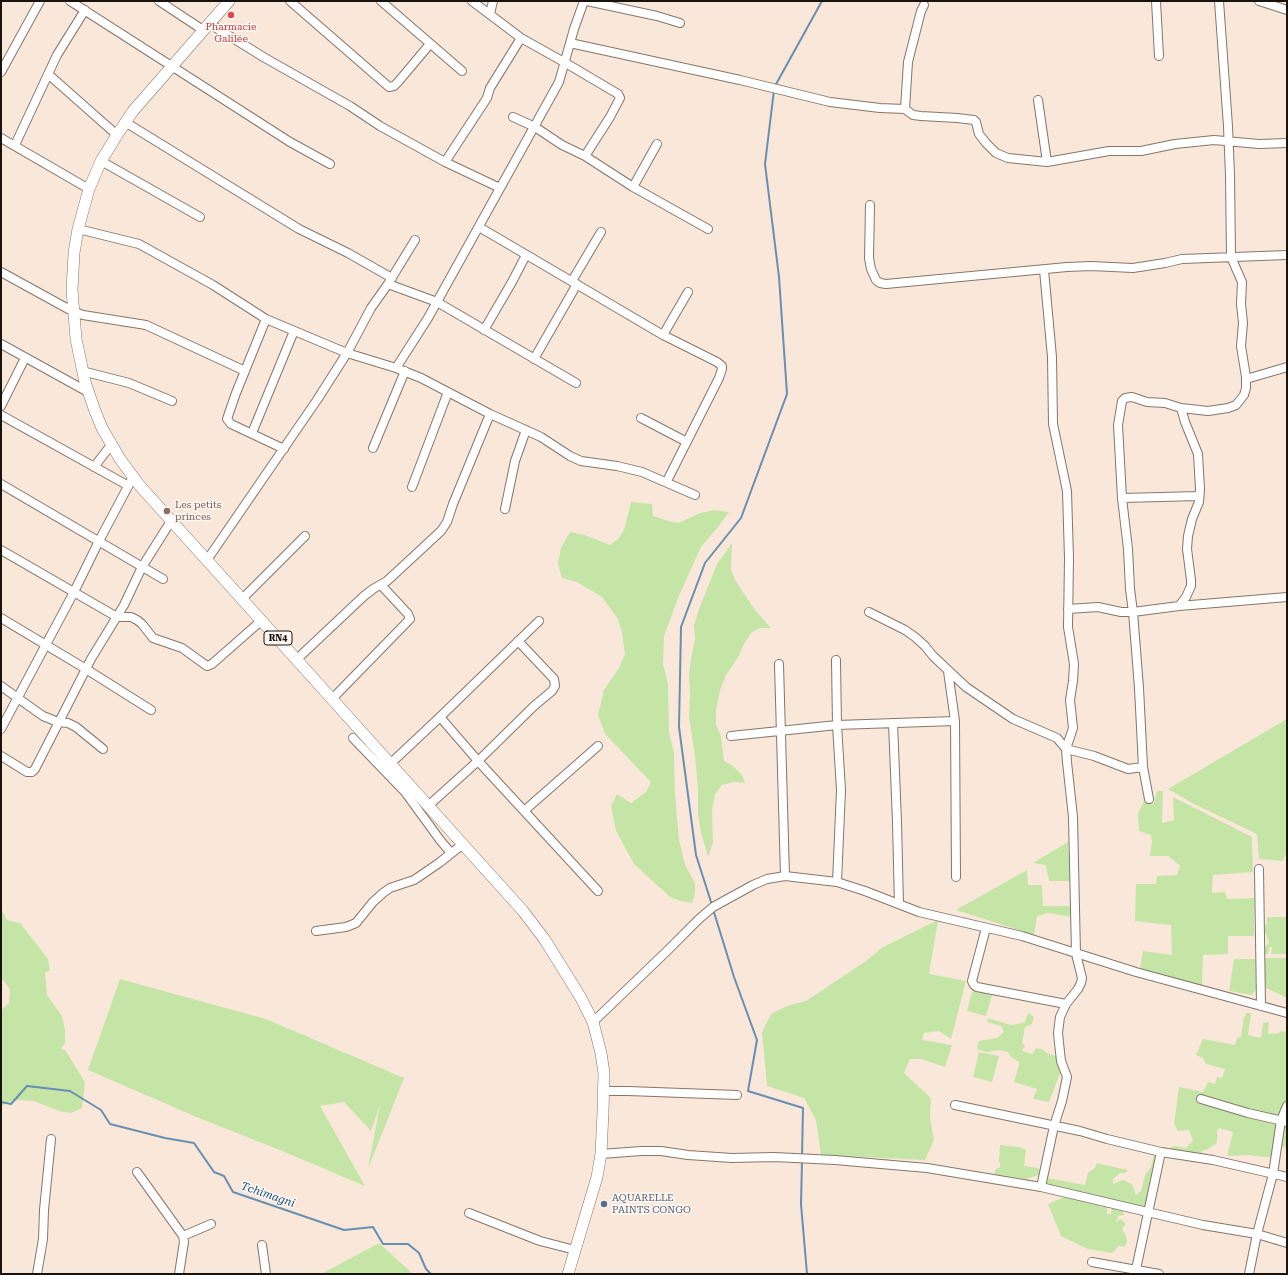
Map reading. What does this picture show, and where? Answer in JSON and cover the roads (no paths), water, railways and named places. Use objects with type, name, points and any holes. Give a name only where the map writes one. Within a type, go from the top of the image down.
[{"type":"highway","name":"RN4","points":[[229,1],[133,111],[101,162],[89,189],[78,229],[72,272],[72,311],[82,371],[94,410],[130,481],[171,521],[262,620],[296,660],[523,911],[545,940],[581,998],[592,1022],[601,1053],[604,1091],[601,1154],[591,1199],[568,1274]]},
{"type":"street","points":[[1,72],[40,1]]},
{"type":"street","points":[[70,1],[290,142],[330,164]]},
{"type":"street","points":[[159,1],[265,58],[350,106],[380,126],[445,162],[500,188]]},
{"type":"street","points":[[290,1],[389,87],[394,86],[398,82],[430,44]]},
{"type":"street","points":[[381,1],[462,71]]},
{"type":"street","points":[[472,1],[521,38],[618,94],[620,98],[610,117],[585,156]]},
{"type":"street","points":[[490,14],[493,1]]},
{"type":"street","points":[[396,368],[428,318],[560,82],[570,43],[586,1],[680,22]]},
{"type":"street","points":[[1156,1],[1159,56]]},
{"type":"street","points":[[1149,799],[1143,767],[1133,612],[1122,498],[1118,425],[1122,401],[1125,398],[1132,397],[1147,402],[1165,403],[1181,408],[1208,412],[1236,405],[1244,395],[1246,388],[1241,346],[1243,323],[1241,304],[1242,282],[1231,257],[1230,175],[1220,1]]},
{"type":"street","points":[[1259,1],[1287,10]]},
{"type":"street","points":[[905,109],[908,62],[921,10],[924,5]]},
{"type":"street","points":[[15,145],[57,55],[85,10]]},
{"type":"street","points":[[445,162],[488,98],[490,88],[521,38]]},
{"type":"street","points":[[570,43],[740,80],[830,102],[880,108],[905,109],[913,115],[974,120],[976,122],[979,134],[986,143],[996,153],[1008,158],[1047,162],[1110,151],[1142,151],[1175,144],[1214,140],[1228,140],[1259,144],[1287,142]]},
{"type":"street","points":[[48,74],[117,135]]},
{"type":"street","points":[[1038,100],[1047,162]]},
{"type":"street","points":[[513,117],[535,128],[562,145],[585,156],[633,187],[708,229]]},
{"type":"street","points":[[125,122],[299,229],[348,253],[390,281],[437,302],[534,360],[576,382]]},
{"type":"street","points":[[1,138],[89,189]]},
{"type":"street","points":[[633,187],[657,144]]},
{"type":"street","points":[[101,162],[200,217]]},
{"type":"street","points":[[870,205],[869,258],[873,276],[880,283],[886,284],[1091,266],[1134,268],[1164,263],[1182,258],[1287,255]]},
{"type":"street","points":[[479,227],[664,335],[722,366],[719,378],[667,482]]},
{"type":"street","points":[[78,229],[139,244],[213,285],[266,319],[347,353],[406,371],[490,414],[541,437],[570,456],[581,461],[617,466],[642,472],[695,495]]},
{"type":"street","points":[[534,360],[601,232]]},
{"type":"street","points":[[207,560],[317,400],[347,353],[371,308],[390,281],[415,240]]},
{"type":"street","points":[[484,330],[512,282],[526,254]]},
{"type":"street","points":[[1042,1187],[1054,1126],[1062,1101],[1067,1077],[1061,1061],[1058,1034],[1060,1017],[1066,1004],[1081,983],[1082,978],[1076,954],[1073,817],[1066,748],[1073,728],[1070,700],[1074,664],[1068,627],[1069,558],[1067,491],[1053,424],[1052,357],[1044,270]]},
{"type":"street","points":[[1,272],[72,311],[83,315],[146,325],[245,371]]},
{"type":"street","points":[[664,335],[688,292]]},
{"type":"street","points":[[266,319],[236,393],[228,419],[231,424],[284,448]]},
{"type":"street","points":[[252,433],[294,331]]},
{"type":"street","points":[[1,344],[88,392]]},
{"type":"street","points":[[1,406],[25,358]]},
{"type":"street","points":[[1246,379],[1287,367]]},
{"type":"street","points":[[82,371],[129,383],[172,401]]},
{"type":"street","points":[[373,448],[406,371]]},
{"type":"street","points":[[412,487],[448,392]]},
{"type":"street","points":[[1179,606],[1186,597],[1191,586],[1187,549],[1188,536],[1192,519],[1199,502],[1198,454],[1184,422],[1181,408]]},
{"type":"street","points":[[1,414],[94,467],[130,481],[74,592],[1,729]]},
{"type":"street","points":[[296,660],[369,592],[381,586],[441,531],[447,522],[490,414]]},
{"type":"street","points":[[641,418],[687,442]]},
{"type":"street","points":[[505,509],[515,461],[526,430]]},
{"type":"street","points":[[94,467],[111,445]]},
{"type":"street","points":[[1,484],[163,579]]},
{"type":"street","points":[[1122,498],[1199,496]]},
{"type":"street","points":[[1,756],[26,772],[32,772],[35,769],[86,669],[124,604],[142,567],[171,521]]},
{"type":"street","points":[[242,599],[305,536]]},
{"type":"street","points":[[1,550],[117,616],[131,617],[137,620],[153,638],[182,648],[207,666],[210,666],[262,620]]},
{"type":"street","points":[[332,699],[410,619],[408,614],[381,586]]},
{"type":"street","points":[[1068,609],[1098,607],[1121,612],[1133,612],[1179,606],[1287,597]]},
{"type":"street","points":[[869,612],[910,633],[925,646],[966,688],[1013,719],[1057,738],[1066,748],[1094,756],[1128,769],[1143,767]]},
{"type":"street","points":[[1,618],[151,710]]},
{"type":"street","points":[[390,764],[539,621]]},
{"type":"street","points":[[428,806],[478,761],[534,706],[552,691],[555,686],[554,679],[518,641]]},
{"type":"street","points":[[836,660],[836,725],[841,790],[837,882]]},
{"type":"street","points":[[779,664],[785,876]]},
{"type":"street","points":[[948,670],[954,721],[956,876]]},
{"type":"street","points":[[1,686],[43,716],[58,722],[68,723],[76,727],[103,749]]},
{"type":"street","points":[[440,717],[478,761],[598,891]]},
{"type":"street","points":[[731,736],[836,725],[954,721]]},
{"type":"street","points":[[893,723],[899,904]]},
{"type":"street","points":[[353,738],[405,792],[451,853]]},
{"type":"street","points":[[524,811],[598,746]]},
{"type":"street","points":[[316,931],[346,928],[356,924],[382,893],[390,888],[414,880],[463,844]]},
{"type":"street","points":[[1259,869],[1261,1006]]},
{"type":"street","points":[[592,1022],[713,907],[752,885],[785,876],[837,882],[919,912],[1022,936],[1076,954],[1287,1014]]},
{"type":"street","points":[[986,928],[972,981],[974,985],[977,987],[1066,1004]]},
{"type":"street","points":[[604,1091],[736,1096]]},
{"type":"street","points":[[1201,1099],[1248,1113],[1284,1121]]},
{"type":"street","points":[[956,1105],[1080,1131],[1161,1152],[1213,1160],[1287,1177]]},
{"type":"street","points":[[1249,1274],[1257,1234],[1273,1174],[1287,1106]]},
{"type":"street","points":[[37,1274],[43,1239],[44,1210],[51,1140]]},
{"type":"street","points":[[601,1154],[641,1151],[732,1158],[774,1157],[835,1160],[927,1168],[1042,1187],[1203,1225],[1257,1234],[1287,1242]]},
{"type":"street","points":[[1136,1272],[1161,1152]]},
{"type":"street","points":[[137,1172],[183,1236],[184,1242],[180,1274]]},
{"type":"street","points":[[469,1213],[540,1241],[575,1250]]},
{"type":"street","points":[[183,1236],[211,1224]]},
{"type":"street","points":[[262,1245],[266,1274]]},
{"type":"street","points":[[1092,1262],[1136,1272],[1159,1274]]},
{"type":"waterway","points":[[775,86],[822,1]]},
{"type":"waterway","points":[[712,905],[696,855],[679,727],[681,627],[705,563],[741,518],[787,394],[779,277],[765,164],[774,90]]},
{"type":"waterway","points":[[713,909],[734,977],[757,1040],[748,1091],[803,1108],[802,1157]]},
{"type":"waterway","name":"Tchimagni","points":[[1,1102],[11,1104],[27,1086],[70,1091],[101,1110],[110,1124],[165,1138],[194,1143],[214,1172],[224,1176],[233,1192],[344,1230],[373,1227],[383,1244],[408,1244],[419,1253],[426,1269],[431,1274]]},
{"type":"waterway","points":[[802,1161],[801,1204],[807,1274]]},
{"type":"place","name":"Pharmacie Galilée","points":[[231,15]]},
{"type":"place","name":"Les petits princes","points":[[167,511]]},
{"type":"place","name":"AQUARELLE PAINTS CONGO","points":[[604,1204]]}]
